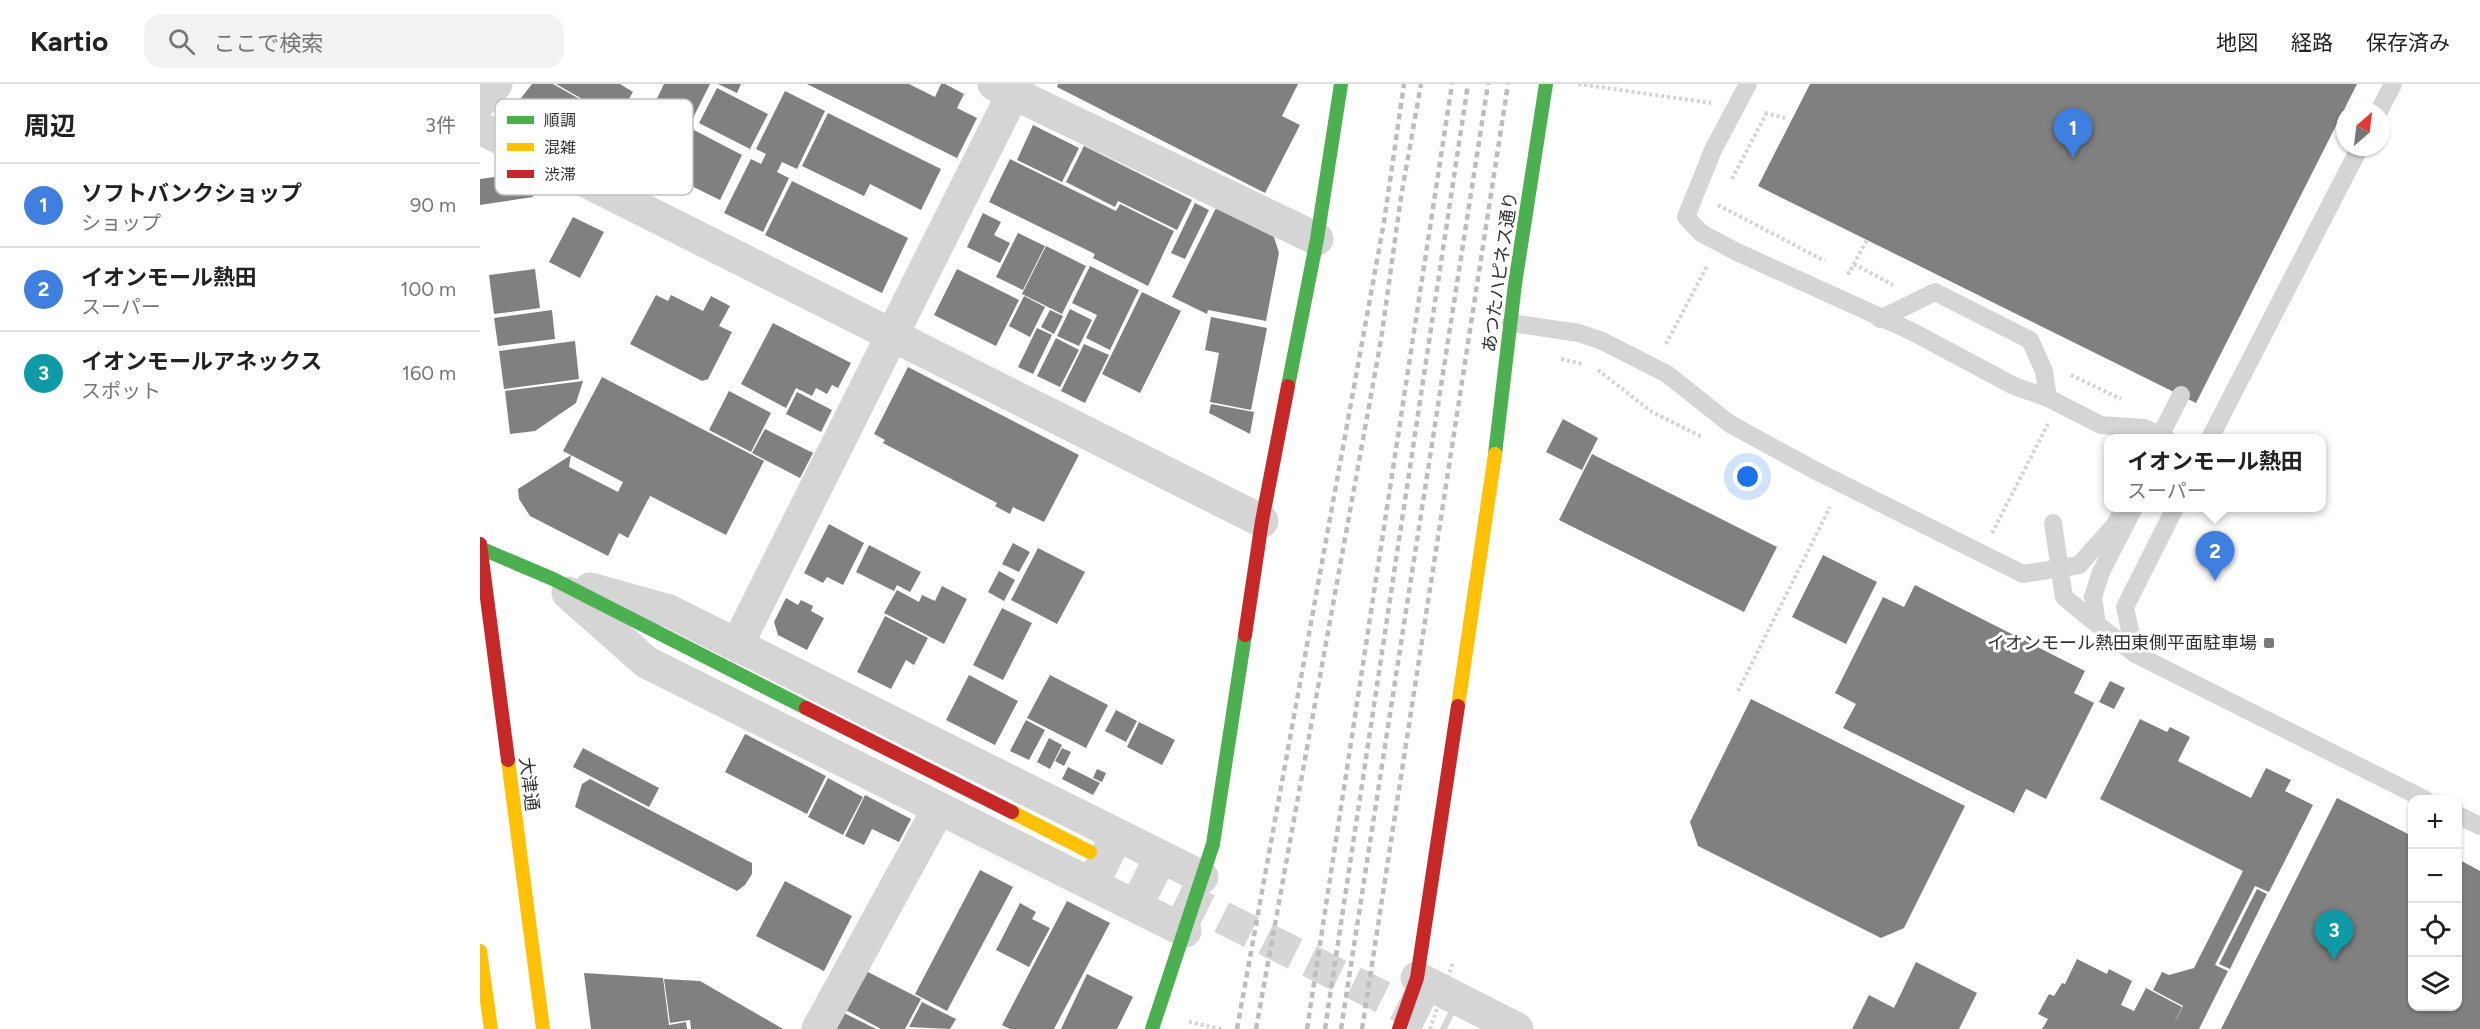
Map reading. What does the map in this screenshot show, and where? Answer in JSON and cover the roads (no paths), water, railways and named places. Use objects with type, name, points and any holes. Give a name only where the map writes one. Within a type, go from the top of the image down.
[{"type":"street","points":[[480,102],[496,84]]},
{"type":"street","points":[[1152,1029],[1213,844],[1262,521],[1317,239],[1341,84]]},
{"type":"street","name":"あつたハピネス通り","points":[[1399,1029],[1417,978],[1494,465],[1511,323],[1546,84]]},
{"type":"street","points":[[737,645],[892,334],[1009,87],[1317,239]]},
{"type":"street","points":[[480,128],[495,136]]},
{"type":"street","points":[[614,195],[1262,521]]},
{"type":"street","points":[[480,546],[553,579],[1090,852]]},
{"type":"street","name":"大津通","points":[[480,546],[543,1029]]},
{"type":"street","points":[[553,579],[669,611],[1202,877]]},
{"type":"street","points":[[553,579],[646,662],[1185,931]]},
{"type":"street","points":[[818,1029],[939,808]]},
{"type":"street","points":[[480,951],[490,1029]]},
{"type":"street","points":[[1417,978],[1517,1029]]},
{"type":"lane","points":[[1748,84],[1713,150],[1686,217],[1701,233],[1911,332],[2014,386],[2048,398],[2101,425],[2144,428],[2158,434]]},
{"type":"lane","points":[[2384,102],[2393,84]]},
{"type":"lane","points":[[2212,434],[2355,156]]},
{"type":"lane","points":[[1880,319],[1935,292],[2031,340],[2044,371],[2048,398]]},
{"type":"lane","points":[[1511,323],[1579,333],[1602,341],[1667,374],[1730,424],[1820,473],[2023,573],[2079,565],[2114,526],[2121,512]]},
{"type":"lane","points":[[2162,434],[2185,398],[2170,434]]},
{"type":"lane","points":[[2097,624],[2093,597],[2101,572],[2131,512]]},
{"type":"lane","points":[[2135,654],[2125,607],[2172,512]]},
{"type":"lane","points":[[2053,523],[2064,597],[2135,654],[2416,795]]},
{"type":"lane","points":[[2462,817],[2480,826]]},
{"type":"tunnel","points":[[1090,852],[1447,1029]]},
{"type":"railway","points":[[1237,1029],[1384,222],[1404,84]]},
{"type":"railway","points":[[1256,1029],[1381,340],[1401,197],[1421,84]]},
{"type":"railway","points":[[1307,1029],[1452,84]]},
{"type":"railway","points":[[1325,1029],[1468,84]]},
{"type":"railway","points":[[1341,1029],[1488,84]]},
{"type":"railway","points":[[1362,1029],[1508,84]]},
{"type":"place","name":"ソフトバンクショップ","points":[[2073,158]]},
{"type":"place","name":"イオンモール熱田","points":[[2215,581]]},
{"type":"place","name":"イオンモール熱田東側平面駐車場","points":[[2269,643]]},
{"type":"place","name":"イオンモールアネックス","points":[[2334,960]]}]
